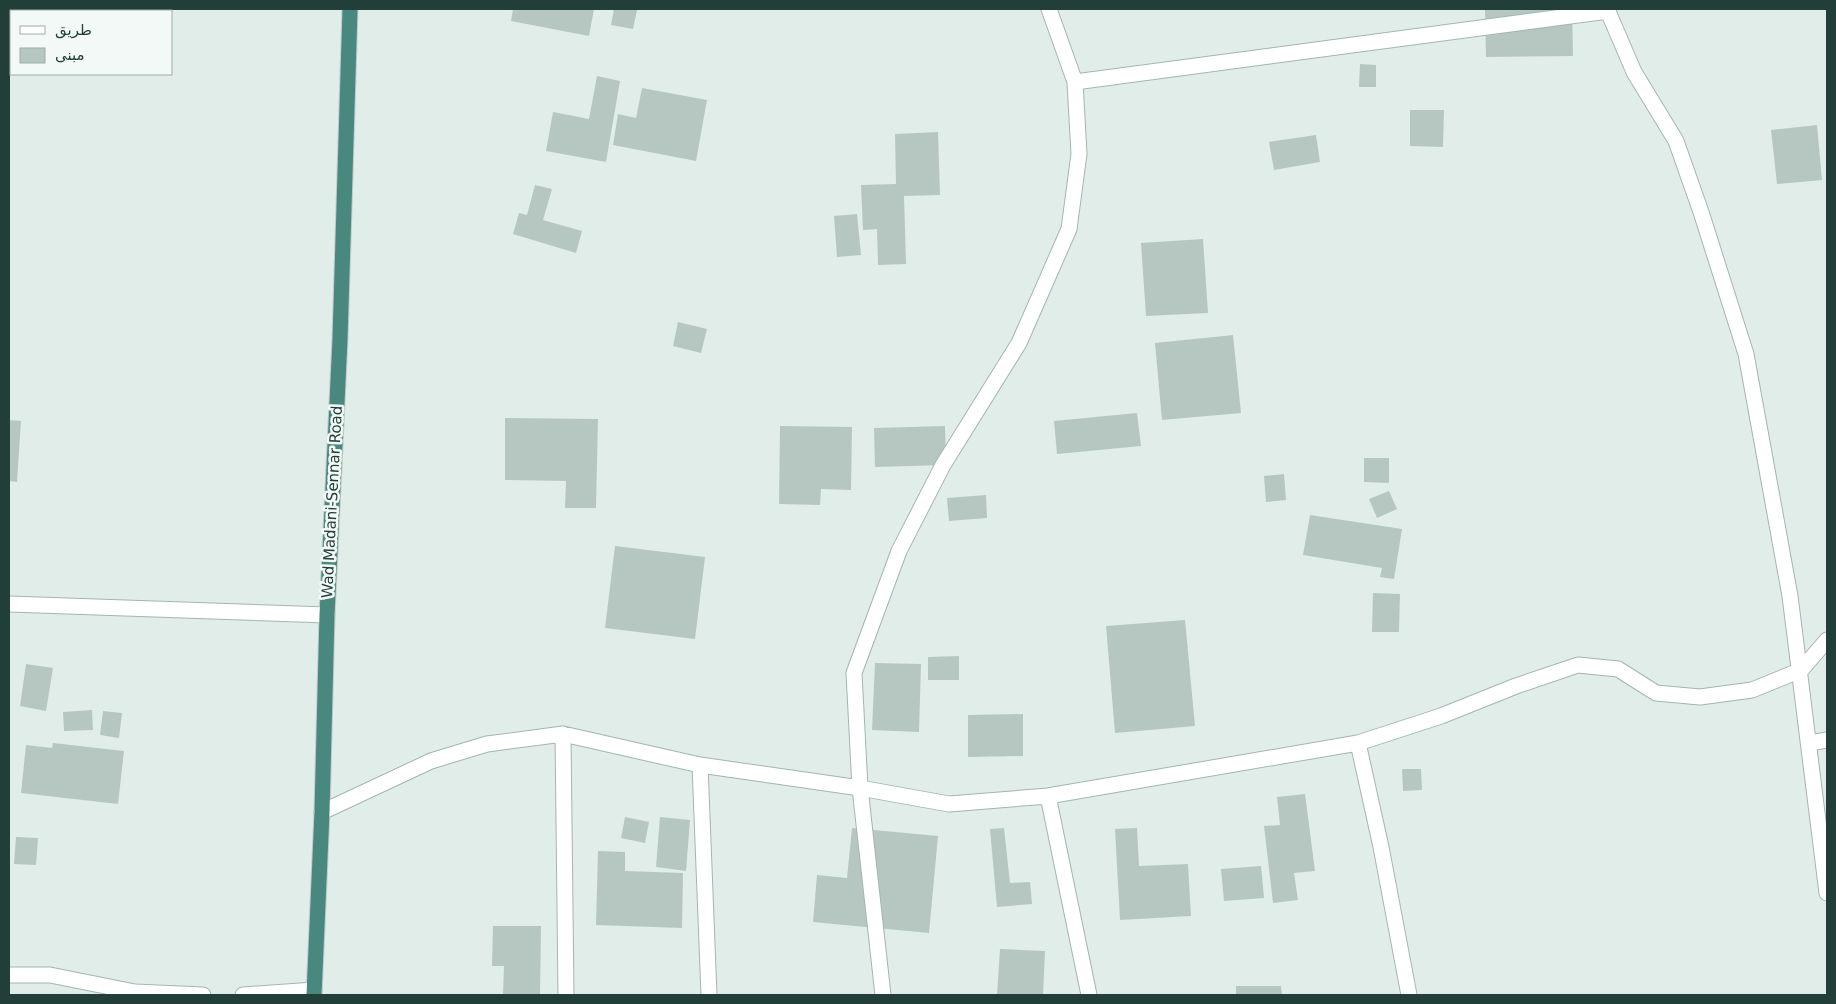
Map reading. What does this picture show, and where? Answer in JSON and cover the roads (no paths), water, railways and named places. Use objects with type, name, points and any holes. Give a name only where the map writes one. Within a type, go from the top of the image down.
[{"type":"highway","name":"Wad Madani-Sennar Road","points":[[314,993],[322,812],[327,615],[340,329],[350,9]]},
{"type":"street","points":[[883,995],[860,788],[854,673],[899,551],[943,465],[1019,342],[1069,229],[1079,154],[1075,82],[1049,9]]},
{"type":"street","points":[[1075,82],[1607,10],[1634,72],[1676,141],[1701,212],[1746,354],[1790,596],[1801,670],[1827,893]]},
{"type":"street","points":[[9,604],[327,615]]},
{"type":"street","points":[[322,812],[432,761],[487,744],[563,734],[700,765],[860,788],[949,804],[1048,796],[1358,743],[1441,716],[1516,686],[1578,665],[1618,670],[1656,693],[1700,697],[1752,690],[1801,670],[1827,640]]},
{"type":"street","points":[[563,734],[566,995]]},
{"type":"street","points":[[1809,743],[1827,740]]},
{"type":"street","points":[[1358,743],[1381,847],[1408,995]]},
{"type":"street","points":[[700,765],[709,995]]},
{"type":"street","points":[[1048,796],[1089,995]]},
{"type":"street","points":[[9,975],[50,975],[135,992],[203,995]]},
{"type":"street","points":[[243,995],[314,993]]}]
